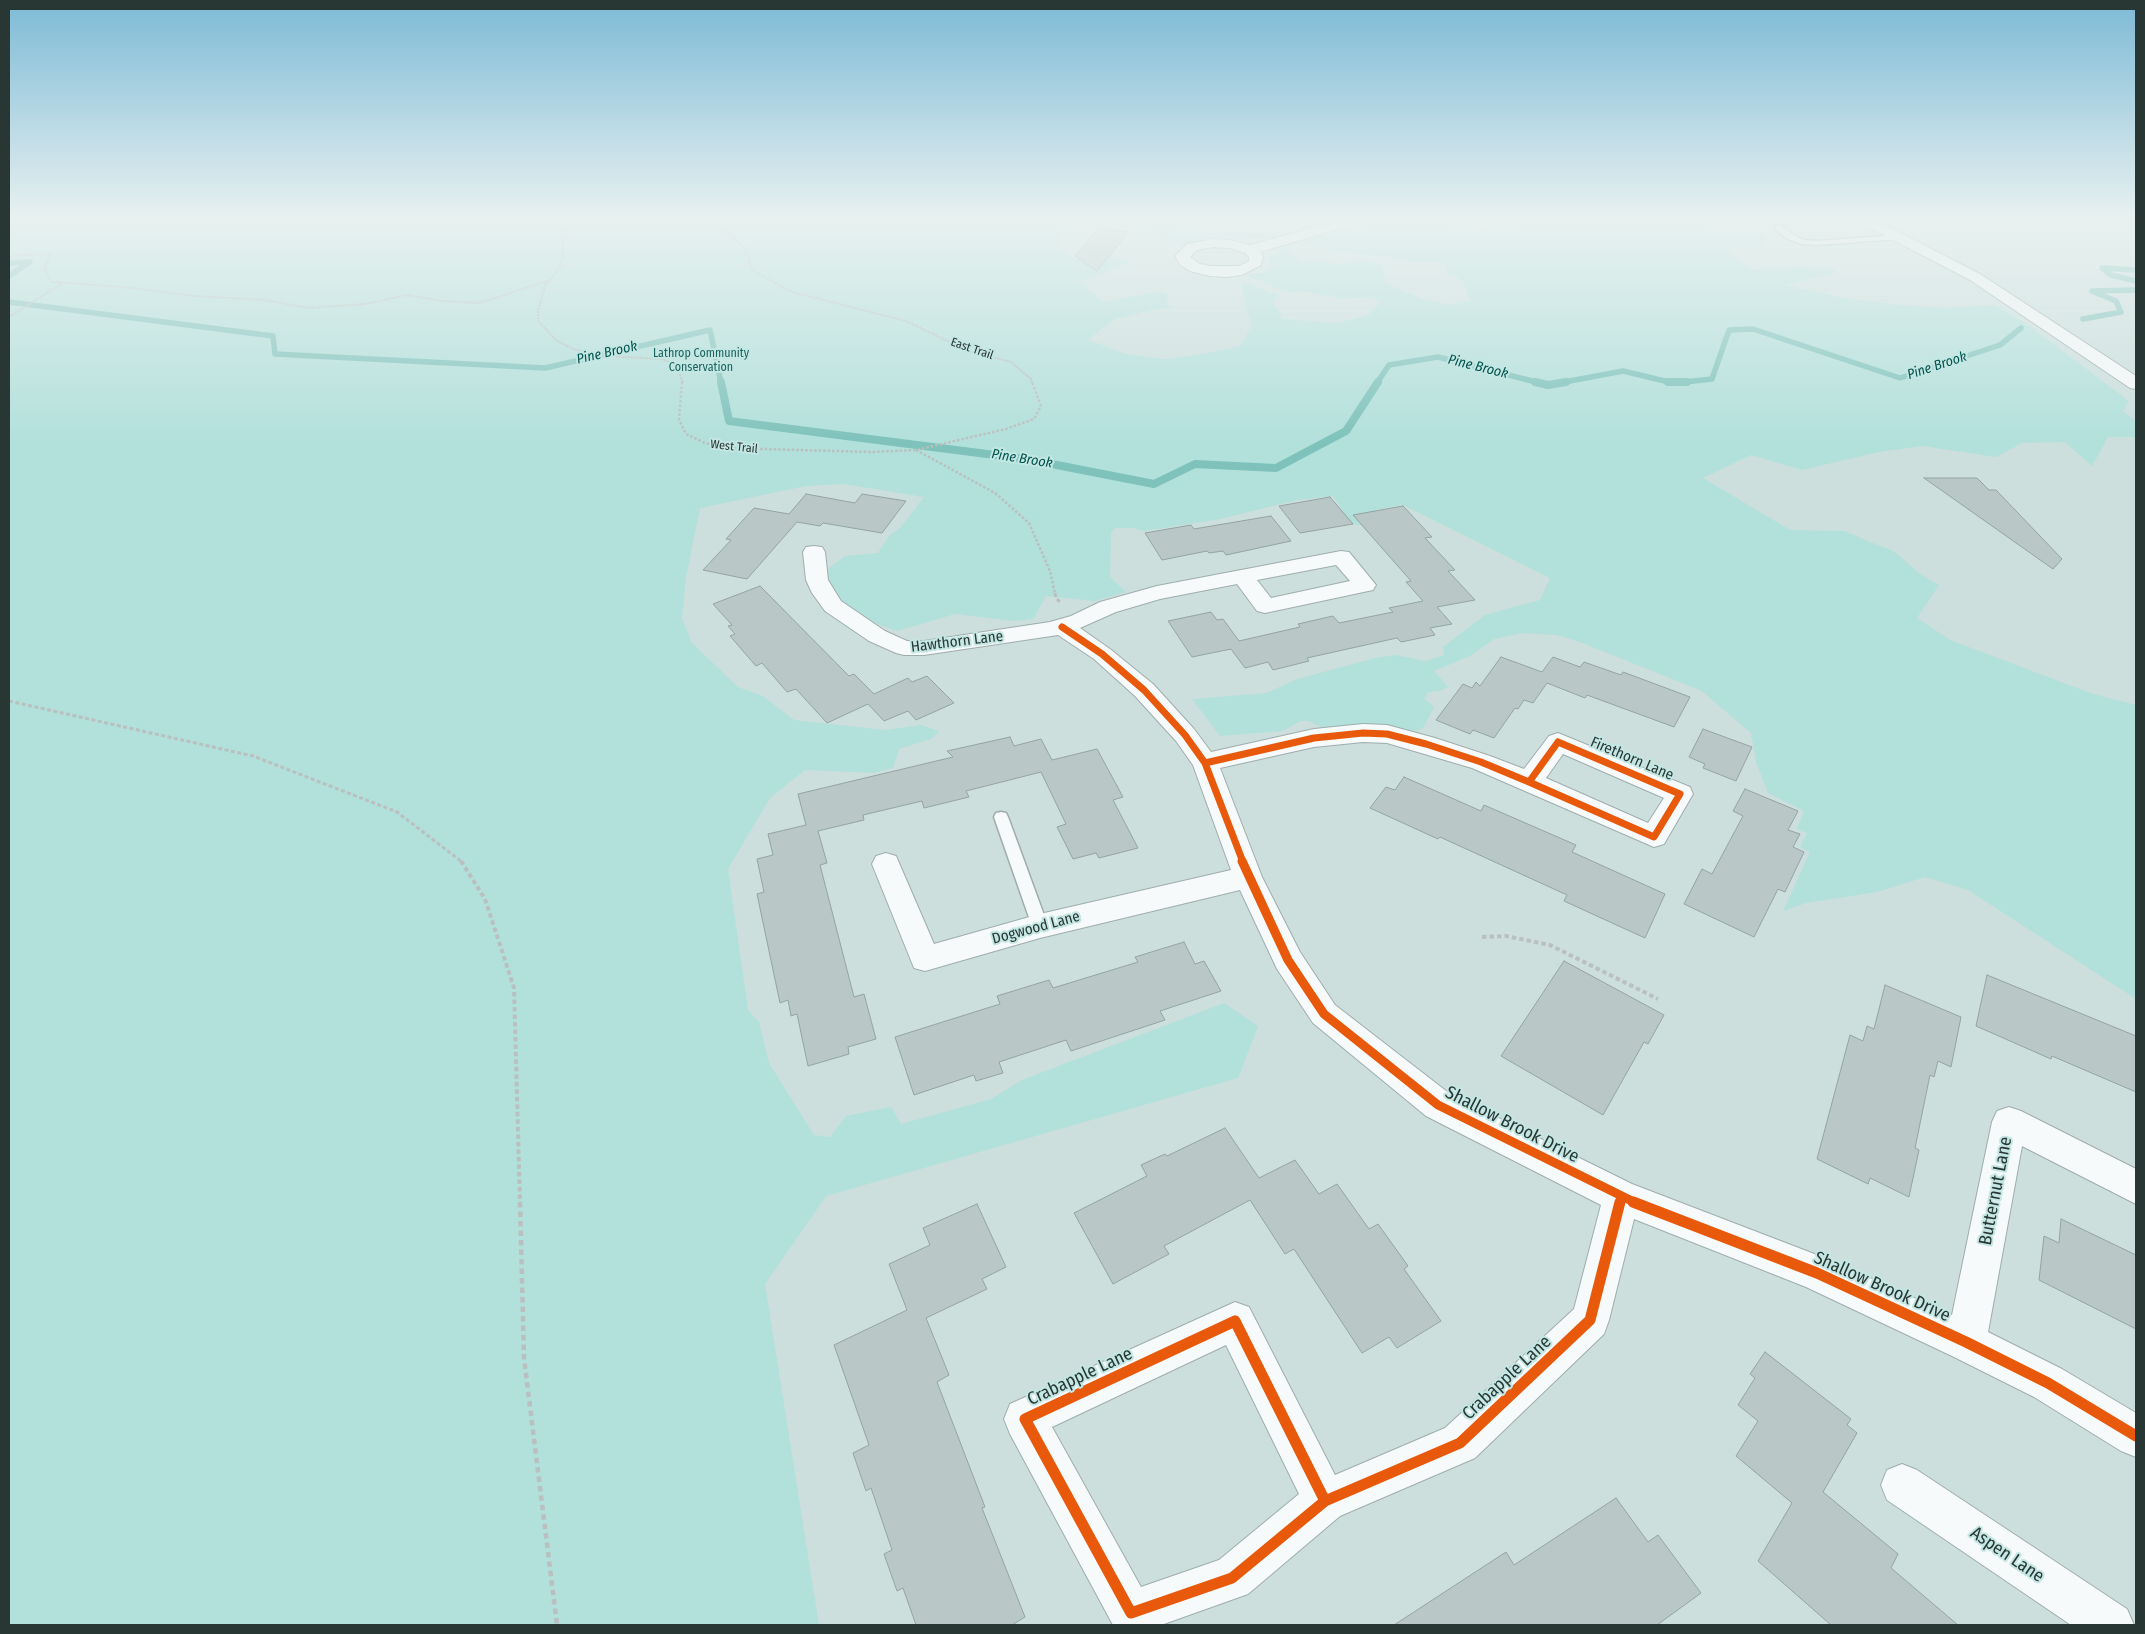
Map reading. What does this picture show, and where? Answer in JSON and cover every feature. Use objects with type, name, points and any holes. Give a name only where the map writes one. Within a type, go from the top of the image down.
[{"type":"street","points":[[1998,292],[2136,384]]},
{"type":"street","name":"Hawthorn Lane","points":[[814,552],[817,580],[822,593],[833,606],[877,636],[904,648],[924,648],[1062,615],[1108,608],[1157,593],[1243,578],[1341,557],[1365,585],[1265,606],[1243,578]]},
{"type":"street","name":"Shallow Brook Drive","points":[[1062,615],[1102,654],[1144,690],[1185,735],[1205,763],[1248,877],[1288,960],[1324,1014],[1438,1105],[1622,1197],[1817,1273],[1966,1342],[2048,1383],[2136,1436]]},
{"type":"street","name":"Firethorn Lane","points":[[1205,763],[1314,738],[1363,733],[1386,734],[1446,750],[1529,782],[1654,836],[1680,794],[1558,742],[1529,782]]},
{"type":"street","name":"Dogwood Lane","points":[[886,864],[925,959],[1040,926],[1248,877]]},
{"type":"street","name":"Butternut Lane","points":[[1966,1342],[2009,1122],[2136,1187]]},
{"type":"street","name":"Crabapple Lane","points":[[1325,1501],[1235,1321],[1025,1419],[1131,1613],[1232,1578],[1325,1501],[1460,1443],[1590,1320],[1622,1197]]},
{"type":"street","name":"Aspen Lane","points":[[1902,1485],[2112,1625]]},
{"type":"lane","points":[[1001,817],[1040,926]]},
{"type":"path","points":[[9,317],[48,292]]},
{"type":"path","points":[[165,292],[264,300],[308,308],[365,304],[407,295],[443,301],[480,303],[513,292]]},
{"type":"path","points":[[917,450],[995,493],[1030,523],[1050,571],[1062,615]]},
{"type":"path","points":[[9,700],[252,756],[397,812],[463,863],[485,899],[514,988],[524,1358],[557,1625]]},
{"type":"path","points":[[1482,937],[1513,937],[1550,944],[1658,999]]},
{"type":"green space","name":"Lathrop Community Conservation","points":[[9,292],[1092,292],[1103,302],[1158,292],[1168,295],[1167,304],[1172,307],[1115,319],[1088,340],[1127,354],[1165,359],[1241,346],[1252,324],[1243,292],[1270,292],[1280,296],[1274,299],[1274,305],[1280,312],[1282,319],[1339,323],[1368,315],[1380,303],[1374,299],[1362,297],[1345,299],[1309,292],[1406,292],[1428,301],[1450,305],[1470,300],[1467,292],[1818,292],[1849,299],[1902,305],[1945,308],[1994,305],[2027,324],[2129,401],[2123,411],[2136,421],[2136,437],[2108,437],[2092,466],[2065,442],[2022,443],[1996,457],[1922,446],[1879,452],[1802,470],[1751,455],[1703,478],[1790,530],[1844,531],[1895,552],[1920,574],[1939,585],[1917,618],[1950,640],[2093,694],[2136,705],[2136,999],[1968,890],[1925,877],[1877,892],[1806,903],[1783,911],[1810,852],[1800,847],[1807,833],[1797,829],[1804,811],[1768,793],[1756,762],[1751,733],[1702,691],[1580,642],[1557,635],[1522,633],[1494,639],[1470,656],[1434,671],[1448,687],[1439,691],[1428,692],[1424,699],[1434,707],[1423,728],[1416,731],[1371,727],[1327,730],[1309,721],[1300,721],[1283,731],[1220,736],[1192,699],[1267,693],[1294,680],[1375,658],[1395,655],[1426,661],[1444,655],[1443,647],[1485,615],[1540,600],[1550,578],[1403,505],[1375,510],[1378,513],[1368,526],[1349,524],[1342,515],[1344,512],[1333,496],[1297,500],[1220,519],[1144,531],[1133,528],[1115,528],[1111,533],[1110,577],[1126,592],[1095,601],[1046,596],[1033,619],[1014,621],[955,614],[897,631],[869,621],[848,607],[836,595],[826,578],[829,568],[845,556],[878,553],[889,536],[901,527],[924,497],[844,484],[806,486],[700,508],[686,577],[682,619],[692,643],[738,687],[763,696],[794,720],[885,730],[921,725],[939,731],[931,739],[899,749],[893,768],[873,773],[805,770],[770,798],[728,869],[748,1010],[759,1022],[769,1063],[814,1135],[830,1137],[846,1116],[891,1107],[901,1124],[991,1099],[1022,1080],[1224,1003],[1258,1026],[1238,1078],[826,1196],[765,1284],[819,1625],[9,1625]]},
{"type":"building","points":[[1924,478],[1977,478],[1989,490],[1996,490],[2062,559],[2053,569]]},
{"type":"building","points":[[806,494],[855,503],[862,494],[906,501],[882,533],[823,523],[820,526],[797,522],[747,579],[703,570],[731,540],[726,539],[754,508],[789,514]]},
{"type":"building","points":[[1330,497],[1353,524],[1300,533],[1279,506]]},
{"type":"building","points":[[1403,506],[1432,537],[1425,538],[1455,570],[1448,571],[1475,600],[1437,607],[1452,624],[1430,628],[1435,635],[1401,642],[1397,638],[1307,658],[1309,661],[1273,670],[1268,662],[1245,668],[1231,649],[1192,657],[1168,621],[1211,612],[1217,620],[1223,619],[1239,641],[1300,627],[1298,624],[1333,616],[1339,623],[1393,612],[1389,608],[1423,601],[1406,582],[1411,581],[1353,515]]},
{"type":"building","points":[[1271,516],[1291,541],[1226,555],[1223,551],[1209,553],[1207,551],[1162,560],[1145,533],[1191,525],[1194,529]]},
{"type":"building","points":[[760,586],[849,676],[854,674],[874,694],[908,678],[912,682],[927,676],[954,703],[916,720],[908,711],[884,721],[868,704],[827,723],[796,689],[787,692],[762,663],[756,666],[730,636],[735,634],[728,626],[732,625],[713,604]]},
{"type":"building","points":[[1501,657],[1542,672],[1553,657],[1580,667],[1584,662],[1621,675],[1623,672],[1690,697],[1674,727],[1587,695],[1585,698],[1547,683],[1533,703],[1524,700],[1518,709],[1515,708],[1494,738],[1473,730],[1470,734],[1436,720],[1463,684],[1472,688],[1476,682],[1480,686]]},
{"type":"building","points":[[1703,729],[1752,747],[1736,781],[1703,768],[1705,764],[1689,757]]},
{"type":"building","points":[[1010,737],[1014,746],[1041,739],[1052,760],[1097,749],[1123,797],[1113,800],[1138,848],[1099,858],[1096,853],[1073,859],[1057,827],[1066,824],[1041,772],[966,791],[969,797],[924,808],[922,801],[863,815],[864,820],[818,831],[827,863],[820,865],[854,997],[864,994],[876,1039],[848,1047],[849,1054],[808,1066],[797,1014],[791,1016],[788,1000],[780,1003],[757,894],[764,892],[757,859],[773,855],[768,834],[806,825],[798,794],[953,757],[947,751]]},
{"type":"building","points":[[1404,777],[1481,811],[1484,805],[1576,845],[1572,852],[1665,894],[1645,938],[1564,901],[1567,895],[1440,837],[1438,839],[1370,808],[1386,787],[1395,790]]},
{"type":"building","points":[[1745,789],[1798,811],[1788,830],[1800,834],[1793,847],[1804,852],[1785,892],[1778,889],[1754,937],[1684,904],[1702,869],[1712,874],[1743,816],[1733,811]]},
{"type":"building","points":[[1184,942],[1195,964],[1204,961],[1221,991],[1160,1011],[1165,1020],[1071,1051],[1066,1040],[999,1062],[1003,1073],[976,1081],[974,1075],[914,1095],[895,1037],[1000,1004],[997,996],[1049,980],[1053,988],[1138,962],[1135,957]]},
{"type":"building","points":[[1564,961],[1664,1015],[1648,1044],[1644,1042],[1603,1115],[1501,1056]]},
{"type":"building","points":[[1987,975],[2136,1036],[2136,1092],[2052,1056],[2051,1059],[1976,1026]]},
{"type":"building","points":[[1885,985],[1961,1017],[1951,1067],[1938,1061],[1934,1077],[1930,1075],[1915,1148],[1919,1150],[1909,1197],[1870,1178],[1868,1184],[1817,1159],[1850,1035],[1863,1041],[1867,1026],[1874,1029]]},
{"type":"building","points":[[1225,1128],[1259,1178],[1295,1160],[1319,1194],[1337,1184],[1369,1229],[1378,1224],[1408,1266],[1404,1269],[1441,1321],[1397,1348],[1389,1337],[1362,1353],[1294,1249],[1285,1254],[1250,1200],[1164,1246],[1169,1254],[1113,1284],[1074,1213],[1147,1176],[1141,1165],[1165,1154],[1167,1156]]},
{"type":"building","points":[[977,1204],[1006,1267],[982,1279],[987,1289],[926,1318],[949,1375],[937,1382],[985,1507],[982,1508],[1025,1617],[1012,1625],[916,1625],[903,1588],[897,1591],[884,1554],[892,1550],[871,1488],[866,1491],[853,1453],[869,1445],[834,1345],[907,1310],[889,1264],[930,1245],[923,1228]]},
{"type":"building","points":[[2061,1219],[2136,1255],[2136,1329],[2039,1280],[2044,1236],[2059,1243]]},
{"type":"building","points":[[1765,1352],[1851,1419],[1847,1425],[1857,1433],[1823,1492],[1898,1554],[1891,1568],[1958,1625],[1831,1625],[1758,1561],[1792,1503],[1736,1456],[1758,1421],[1738,1405],[1755,1378],[1750,1374]]},
{"type":"building","points":[[1616,1498],[1648,1542],[1658,1535],[1701,1593],[1657,1625],[1394,1625],[1506,1552],[1514,1565]]},
{"type":"waterway","name":"Pine Brook","points":[[2083,319],[2121,312],[2116,301],[2095,292]]},
{"type":"waterway","name":"Pine Brook","points":[[9,302],[273,336],[275,354],[545,368],[710,330],[721,383]]},
{"type":"waterway","name":"Pine Brook","points":[[1684,382],[1712,379],[1729,330],[1753,329],[1900,378],[2000,345],[2021,328]]},
{"type":"waterway","name":"Pine Brook","points":[[1377,383],[1389,365],[1438,357],[1540,383]]},
{"type":"waterway","name":"Pine Brook","points":[[1559,383],[1623,371],[1669,382]]},
{"type":"waterway","name":"Pine Brook","points":[[721,382],[729,421],[1026,459],[1154,484],[1195,464],[1276,468],[1346,431],[1378,382]]},
{"type":"waterway","name":"Pine Brook","points":[[1535,382],[1548,385],[1566,382]]},
{"type":"waterway","name":"Pine Brook","points":[[1669,382],[1684,382]]},
{"type":"waterway","name":"Pine Brook","points":[[1669,382],[1673,383]]},
{"type":"waterway","name":"Pine Brook","points":[[1675,383],[1684,382]]},
{"type":"cycle path","points":[[1062,627],[1102,654],[1144,690],[1185,735],[1205,763],[1248,877],[1288,960],[1324,1014],[1438,1105],[1621,1197],[1817,1273],[1966,1342],[2048,1383],[2136,1436]]},
{"type":"cycle path","points":[[1205,763],[1314,738],[1363,733],[1387,734],[1426,744],[1481,762],[1550,790],[1654,837],[1680,794],[1558,742],[1529,782]]},
{"type":"cycle path","points":[[1325,1501],[1235,1321],[1025,1419],[1131,1613],[1232,1578],[1325,1501],[1460,1443],[1590,1320],[1621,1197]]}]
